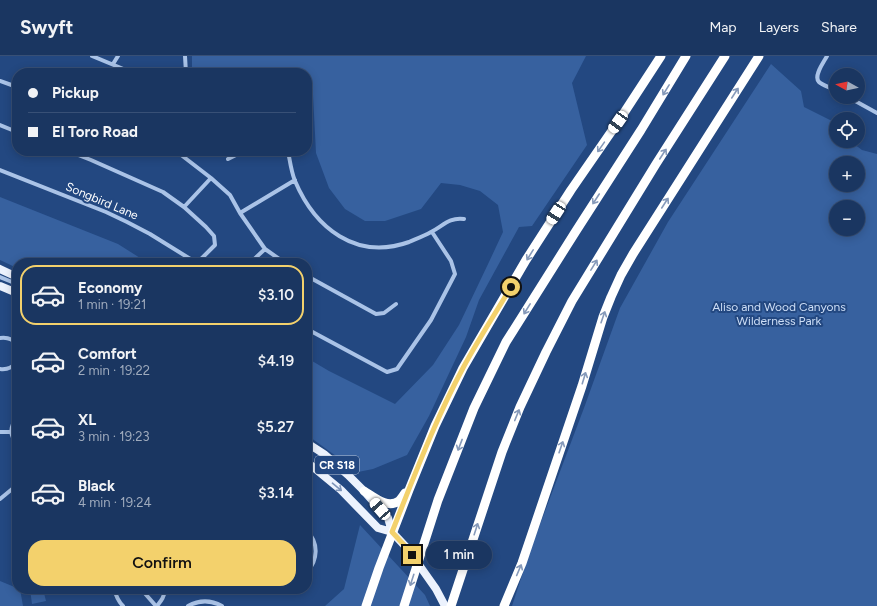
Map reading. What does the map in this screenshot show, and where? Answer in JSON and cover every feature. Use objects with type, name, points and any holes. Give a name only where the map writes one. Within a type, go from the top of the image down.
[{"type":"highway","points":[[366,606],[392,532],[435,426],[463,368],[526,260],[661,56]]},
{"type":"highway","points":[[405,602],[438,500],[474,408],[506,342],[686,56]]},
{"type":"highway","points":[[451,606],[502,452],[520,407],[546,352],[572,301],[656,164],[725,56]]},
{"type":"highway","points":[[504,606],[522,563],[582,386],[603,317],[611,297],[633,254],[759,56]]},
{"type":"highway","points":[[364,491],[383,503],[392,504],[399,500],[409,490]]},
{"type":"main road","points":[[0,269],[12,275]]},
{"type":"main road","points":[[0,286],[12,291]]},
{"type":"main road","name":"CR S18","points":[[312,446],[324,454],[364,491],[388,518],[392,532],[417,562],[436,589],[445,606]]},
{"type":"main road","name":"CR S18","points":[[312,466],[342,490],[378,528],[392,532]]},
{"type":"street","points":[[92,56],[122,68]]},
{"type":"street","points":[[113,64],[118,56]]},
{"type":"street","points":[[185,56],[186,68]]},
{"type":"street","points":[[827,56],[817,73],[817,78],[819,82],[829,87]]},
{"type":"street","points":[[0,81],[12,85]]},
{"type":"street","points":[[861,104],[877,113]]},
{"type":"street","points":[[0,125],[12,130]]},
{"type":"street","points":[[81,156],[163,192],[184,207],[211,178]]},
{"type":"street","points":[[182,156],[230,195],[240,213],[265,249],[278,258]]},
{"type":"street","points":[[228,159],[234,156]]},
{"type":"street","points":[[289,156],[295,180],[308,206],[320,221],[333,232],[351,242],[381,248],[393,247],[410,242],[432,232],[449,220],[456,218],[464,219]]},
{"type":"street","name":"Songbird Lane","points":[[0,170],[106,212],[150,234],[189,258]]},
{"type":"street","points":[[240,213],[295,180]]},
{"type":"street","name":"Songbird Lane","points":[[184,207],[206,226],[214,236],[214,245],[202,258]]},
{"type":"street","points":[[312,332],[387,372],[397,368],[430,320],[455,274],[451,261],[432,232]]},
{"type":"street","points":[[255,258],[265,249]]},
{"type":"street","points":[[0,276],[12,282]]},
{"type":"street","points":[[312,279],[376,314],[384,313],[396,304]]},
{"type":"street","points":[[0,338],[12,340]]},
{"type":"street","points":[[0,369],[4,370],[12,367]]},
{"type":"street","points":[[12,426],[12,437]]},
{"type":"street","points":[[0,432],[11,432]]},
{"type":"street","points":[[0,499],[12,489]]},
{"type":"street","points":[[312,537],[315,543],[316,552],[315,560],[312,566]]},
{"type":"street","points":[[115,594],[123,606]]},
{"type":"street","points":[[145,594],[156,606],[162,600],[164,594]]},
{"type":"street","points":[[188,606],[199,602],[210,601],[222,606]]},
{"type":"green space","points":[[192,56],[586,56],[572,83],[587,145],[532,226],[519,227],[479,300],[466,337],[429,416],[407,455],[373,469],[358,472],[312,439],[312,361],[395,404],[433,365],[459,325],[503,232],[498,205],[480,191],[460,185],[441,183],[421,209],[385,221],[365,221],[345,209],[329,188],[316,153],[312,68],[192,68]]},
{"type":"green space","name":"Aliso and Wood Canyons Wilderness Park","points":[[771,64],[801,91],[804,107],[829,120],[829,148],[859,148],[877,154],[877,606],[512,606],[530,551],[620,308],[668,222]]},
{"type":"green space","points":[[0,197],[118,244],[140,258],[12,258],[12,266],[0,260]]},
{"type":"green space","points":[[360,525],[425,595],[430,606],[325,606],[344,589]]},
{"type":"green space","points":[[0,581],[12,586],[12,594],[21,594],[23,606],[0,606]]},
{"type":"green space","points":[[31,594],[44,594],[46,601],[32,604]]},
{"type":"route","points":[[412,555],[392,532],[435,426],[463,368],[511,287]]}]
